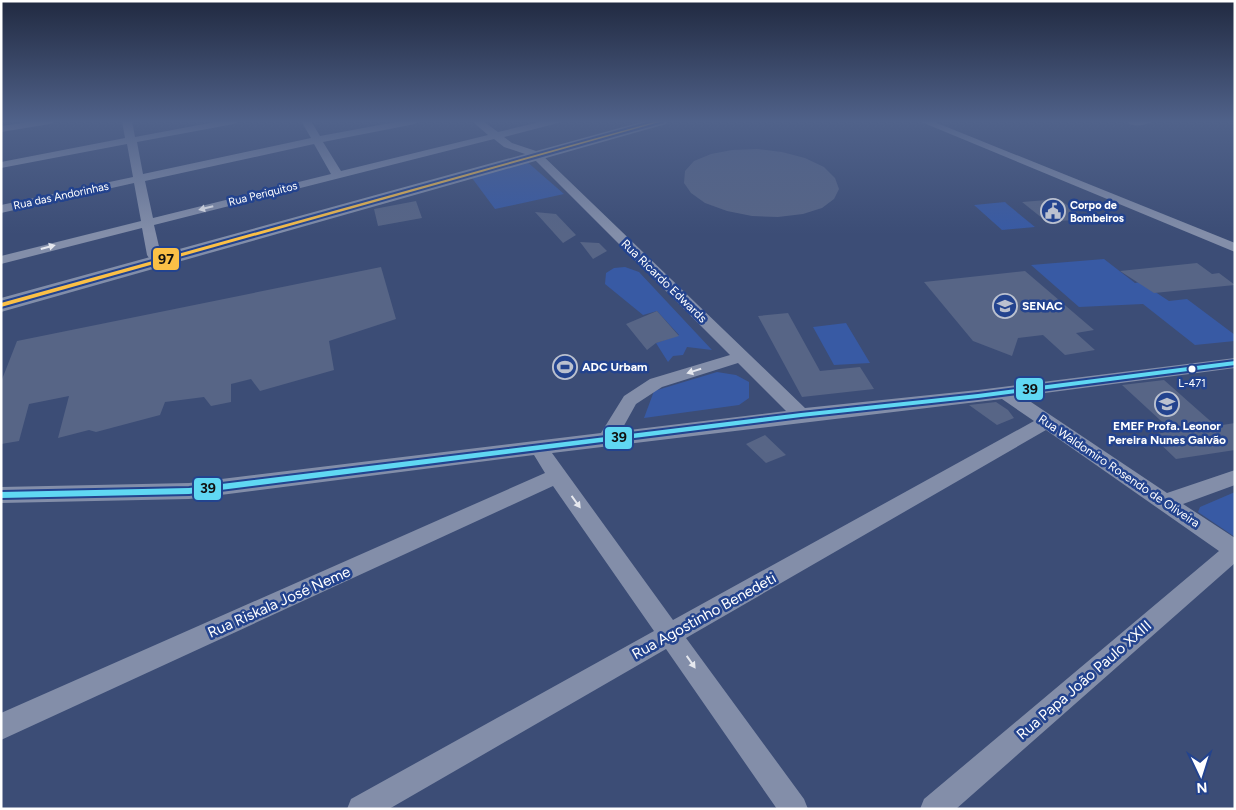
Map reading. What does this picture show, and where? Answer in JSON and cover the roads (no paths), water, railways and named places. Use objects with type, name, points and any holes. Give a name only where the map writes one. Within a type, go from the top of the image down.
[{"type":"main road","points":[[1,296],[509,159]]},
{"type":"main road","points":[[1,305],[510,159]]},
{"type":"street","points":[[1,165],[33,159]]},
{"type":"street","points":[[135,159],[154,255]]},
{"type":"street","name":"Rua das Andorinhas","points":[[1,209],[233,159]]},
{"type":"street","points":[[327,159],[338,176]]},
{"type":"street","name":"Rua Periquitos","points":[[1,260],[406,159]]},
{"type":"street","name":"Rua Ricardo Edwards","points":[[536,159],[801,415]]},
{"type":"street","points":[[1017,159],[1235,248]]},
{"type":"street","points":[[608,439],[630,400],[656,383],[741,357]]},
{"type":"street","points":[[1,495],[189,491],[801,415],[1230,368]]},
{"type":"street","name":"Rua Waldomiro Rosendo de Oliveira","points":[[1004,392],[1235,550]]},
{"type":"street","name":"Rua Agostinho Benedeti","points":[[361,809],[1046,422]]},
{"type":"street","points":[[539,447],[557,476],[794,809]]},
{"type":"street","name":"Rua Riskala José Neme","points":[[1,727],[557,476]]},
{"type":"street","points":[[1165,502],[1235,477]]},
{"type":"street","name":"Rua Papa João Paulo XXIII","points":[[934,809],[1235,550]]},
{"type":"place","name":"Corpo de Bombeiros","points":[[1053,211]]},
{"type":"place","name":"SENAC","points":[[1005,306]]},
{"type":"place","name":"ADC Urbam","points":[[565,367]]},
{"type":"place","name":"L-471","points":[[1192,369]]},
{"type":"place","name":"EMEF Profa. Leonor Pereira Nunes Galvão","points":[[1167,404]]}]
